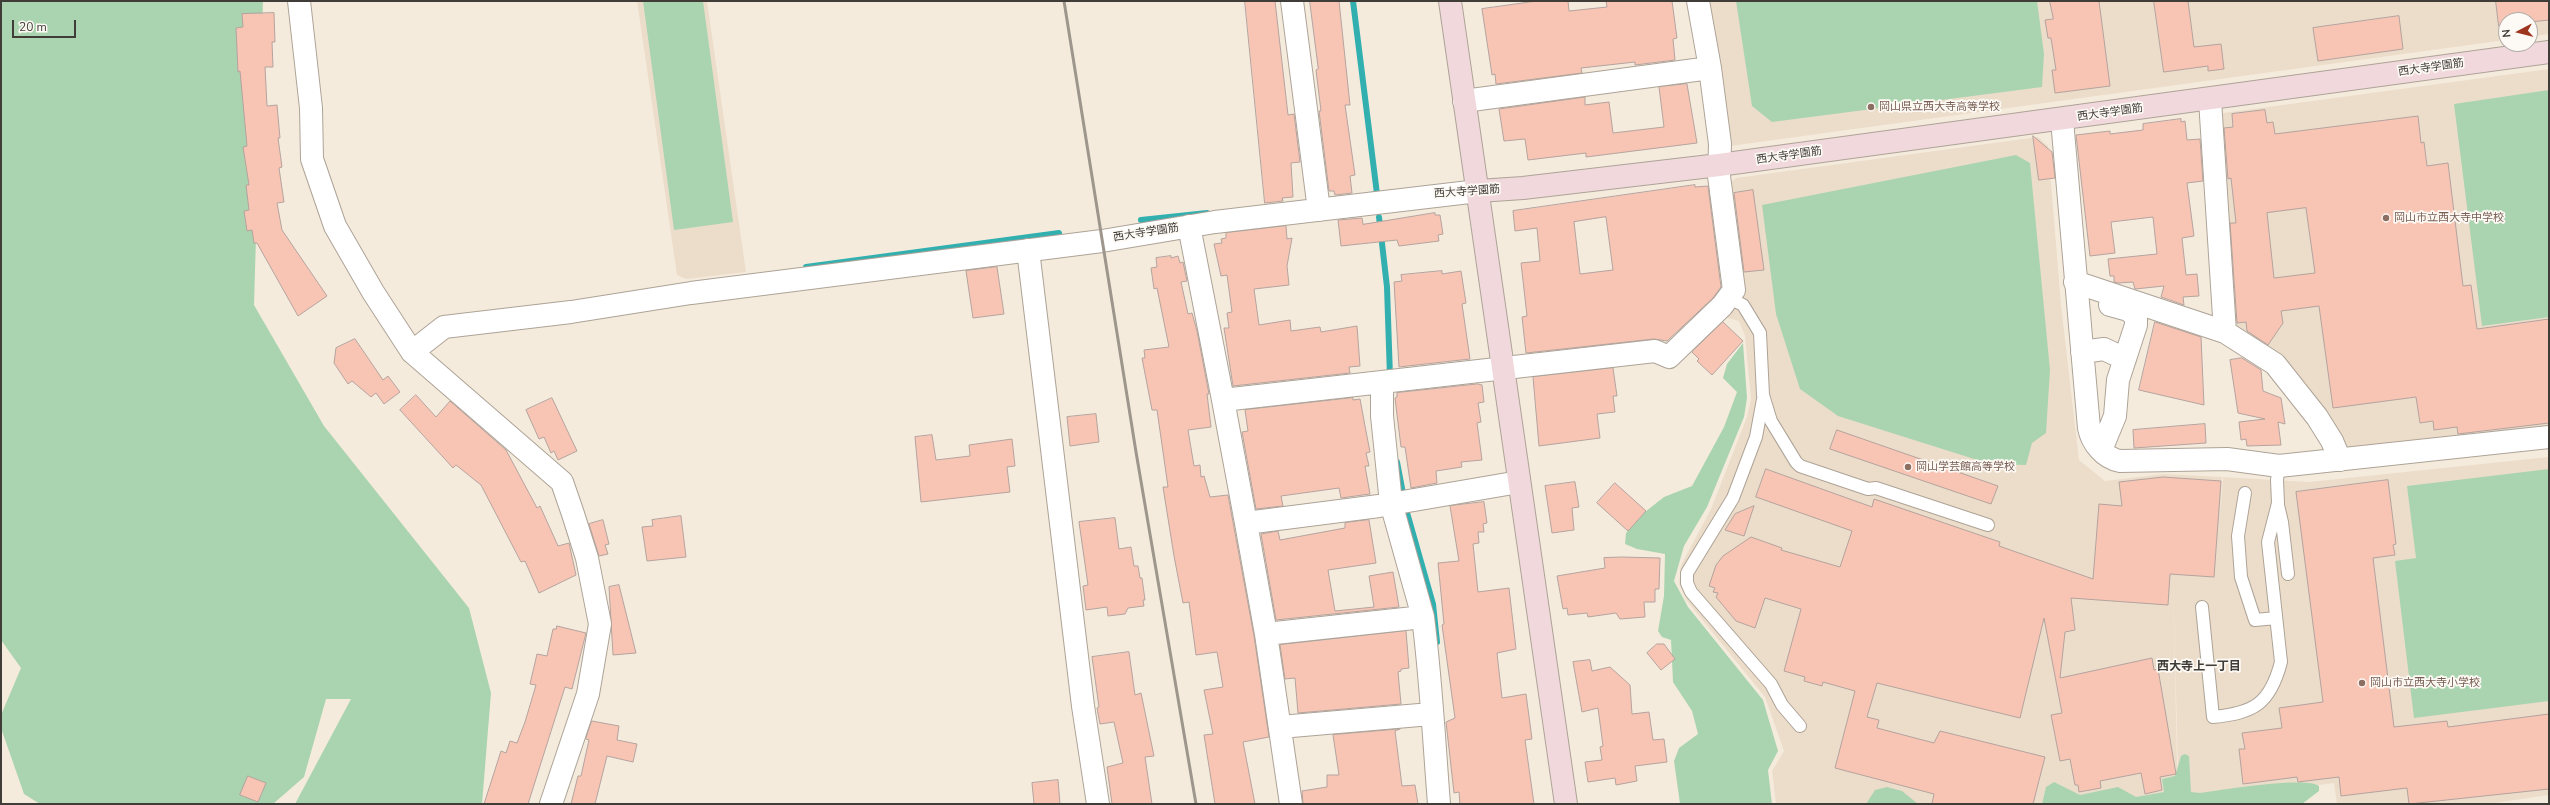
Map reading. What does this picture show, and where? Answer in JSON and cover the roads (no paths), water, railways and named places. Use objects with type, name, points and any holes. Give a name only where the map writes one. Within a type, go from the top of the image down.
[{"type":"street","points":[[299,1],[311,108],[312,159],[335,226],[373,292],[412,352],[562,482],[587,558],[600,624],[588,694],[551,804]]},
{"type":"street","points":[[1292,1],[1319,210]]},
{"type":"street","points":[[1450,1],[1478,191],[1501,368],[1566,804]]},
{"type":"street","points":[[1223,400],[1655,351],[1669,357],[1729,298],[1734,290],[1720,165],[1720,144],[1710,68],[1698,1]]},
{"type":"street","name":"西大寺学園筋","points":[[412,352],[444,328],[571,312],[691,293],[1102,241],[1189,226],[1382,203],[1404,198],[1523,188],[1720,165],[2210,100],[2549,52]]},
{"type":"street","points":[[1464,101],[1710,68]]},
{"type":"street","points":[[2210,100],[2225,332]]},
{"type":"street","points":[[2062,120],[2089,428],[2091,438],[2111,459],[2120,461],[2227,459],[2279,466],[2549,437]]},
{"type":"street","points":[[1189,226],[1266,634],[1291,804]]},
{"type":"street","points":[[1028,250],[1083,706],[1098,804]]},
{"type":"street","points":[[2076,288],[2137,300],[2225,332],[2276,364],[2317,417],[2332,441],[2340,460]]},
{"type":"street","points":[[2076,288],[2128,310],[2136,316],[2136,325],[2116,390],[2115,416],[2101,450]]},
{"type":"street","points":[[2082,352],[2104,349],[2125,359]]},
{"type":"street","points":[[1388,382],[1383,423],[1424,616],[1430,670],[1431,714],[1440,804]]},
{"type":"street","points":[[1246,523],[1519,482]]},
{"type":"street","points":[[1266,634],[1424,616]]},
{"type":"street","points":[[1280,728],[1431,714]]},
{"type":"lane","points":[[1729,298],[1743,305],[1760,333],[1764,396],[1771,421],[1800,466],[1868,489],[1876,488],[1988,525]]},
{"type":"lane","points":[[1764,396],[1748,463],[1733,498],[1687,573],[1687,583],[1691,592],[1771,684],[1782,705],[1800,726]]},
{"type":"lane","points":[[2279,466],[2276,480],[2288,574]]},
{"type":"lane","points":[[2245,493],[2238,536],[2241,577],[2255,620],[2276,618]]},
{"type":"lane","points":[[2202,608],[2213,717],[2246,712],[2261,701],[2269,692],[2277,678],[2281,662],[2268,542],[2278,503]]},
{"type":"waterway","points":[[1353,1],[1377,194],[1371,195]]},
{"type":"waterway","points":[[1141,220],[1207,213]]},
{"type":"waterway","points":[[1379,217],[1387,287],[1390,377]]},
{"type":"waterway","points":[[806,267],[1059,233]]},
{"type":"waterway","points":[[1397,462],[1406,509],[1433,604],[1437,642]]},
{"type":"railway","points":[[1064,1],[1136,452],[1196,804]]},
{"type":"place","name":"岡山県立西大寺高等学校","points":[[1871,107]]},
{"type":"place","name":"岡山市立西大寺中学校","points":[[2386,218]]},
{"type":"place","name":"岡山学芸館高等学校","points":[[1908,467]]},
{"type":"place","name":"岡山市立西大寺小学校","points":[[2362,683]]},
{"type":"district","name":"西大寺上一丁目","points":[[2199,667]]}]
